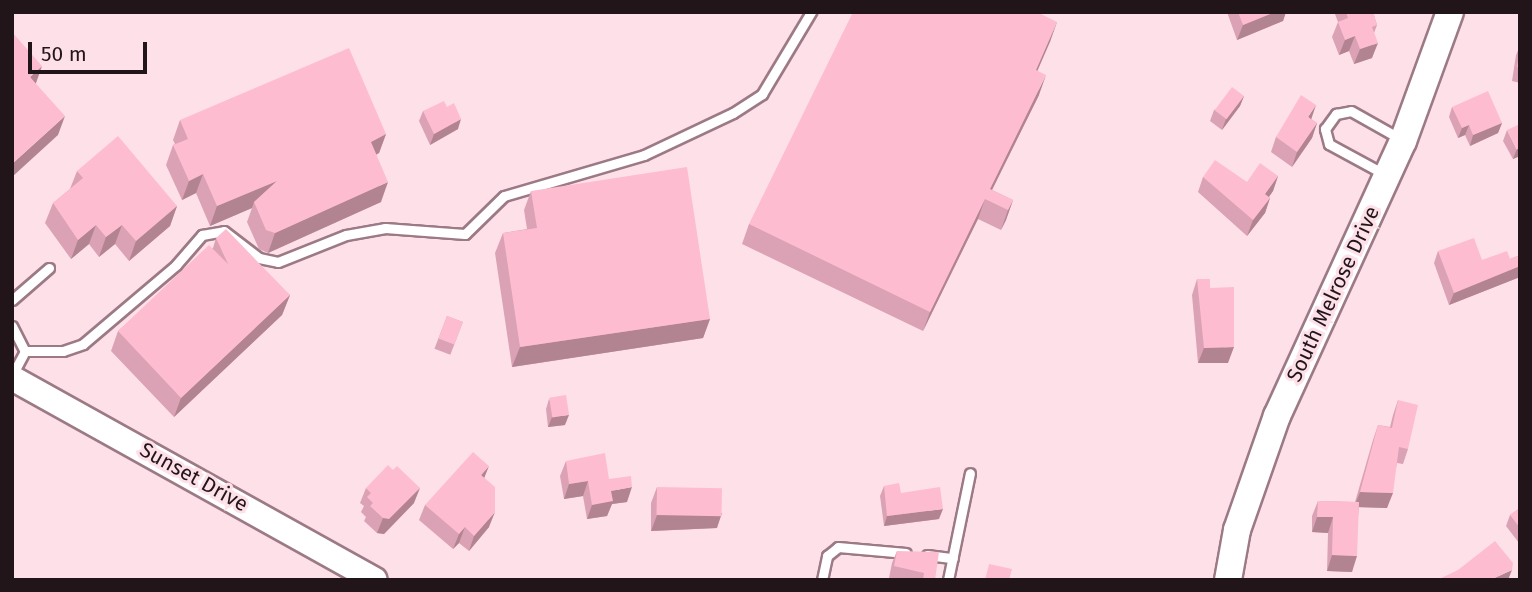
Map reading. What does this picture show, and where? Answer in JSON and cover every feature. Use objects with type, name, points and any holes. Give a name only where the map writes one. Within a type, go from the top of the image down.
[{"type":"main road","name":"South Melrose Drive","points":[[1228,580],[1237,530],[1277,416],[1403,141],[1450,12]]},
{"type":"main road","name":"Sunset Drive","points":[[12,377],[375,580]]},
{"type":"lane","points":[[25,351],[63,351],[83,344],[176,265],[202,236],[224,231],[259,258],[278,261],[346,236],[385,228],[465,234],[504,196],[644,155],[733,113],[762,94],[811,12]]},
{"type":"lane","points":[[1387,175],[1329,144],[1325,129],[1336,114],[1351,111],[1403,141]]},
{"type":"lane","points":[[12,300],[49,268]]},
{"type":"lane","points":[[12,326],[25,351]]},
{"type":"lane","points":[[12,377],[25,351]]},
{"type":"lane","points":[[948,580],[970,473]]},
{"type":"lane","points":[[822,580],[827,556],[838,547],[953,558]]},
{"type":"building","points":[[853,12],[1037,12],[1057,22],[1036,70],[1046,75],[990,189],[1013,200],[1008,210],[985,199],[930,312],[749,224]]},
{"type":"building","points":[[1238,12],[1275,12],[1243,25]]},
{"type":"building","points":[[1346,12],[1373,12],[1377,25],[1372,27],[1378,43],[1360,49],[1355,36],[1345,40],[1338,22],[1348,18]]},
{"type":"building","points":[[12,32],[42,66],[30,77],[65,116],[12,164]]},
{"type":"building","points":[[349,48],[386,134],[371,142],[388,182],[275,233],[266,230],[254,202],[277,181],[217,206],[203,174],[189,181],[173,145],[188,139],[180,120]]},
{"type":"building","points":[[1232,87],[1244,96],[1227,119],[1215,110]]},
{"type":"building","points":[[1488,91],[1502,123],[1473,135],[1469,125],[1462,128],[1452,107]]},
{"type":"building","points":[[1301,95],[1316,105],[1308,117],[1317,123],[1297,152],[1276,137]]},
{"type":"building","points":[[444,101],[447,107],[454,103],[461,119],[434,134],[423,111]]},
{"type":"building","points":[[1520,124],[1520,147],[1517,149],[1507,130]]},
{"type":"building","points":[[118,136],[177,206],[136,241],[122,225],[106,237],[96,225],[78,240],[53,203],[83,178],[77,171]]},
{"type":"building","points":[[1215,160],[1247,182],[1260,163],[1278,176],[1265,194],[1270,198],[1253,220],[1203,177]]},
{"type":"building","points":[[687,167],[710,319],[520,347],[503,233],[537,228],[531,191]]},
{"type":"building","points":[[226,229],[290,295],[181,398],[118,331],[209,245],[228,264],[216,238]]},
{"type":"building","points":[[1474,238],[1482,260],[1507,251],[1510,259],[1520,255],[1520,266],[1454,293],[1438,251]]},
{"type":"building","points":[[1197,279],[1210,279],[1210,288],[1234,287],[1234,347],[1204,348]]},
{"type":"building","points":[[447,316],[463,322],[454,344],[438,338]]},
{"type":"building","points":[[566,395],[569,415],[552,417],[549,398]]},
{"type":"building","points":[[1398,400],[1418,405],[1408,449],[1399,447],[1393,493],[1360,492],[1378,425],[1392,428]]},
{"type":"building","points":[[473,452],[489,466],[481,475],[495,487],[495,512],[474,536],[465,527],[459,534],[425,505]]},
{"type":"building","points":[[605,453],[609,479],[631,476],[632,487],[611,491],[613,501],[592,505],[588,481],[569,484],[566,461]]},
{"type":"building","points":[[388,465],[393,470],[397,466],[420,488],[389,519],[383,518],[370,506],[373,503],[367,497],[371,493],[366,488]]},
{"type":"building","points":[[899,483],[901,493],[940,487],[943,509],[887,516],[884,486]]},
{"type":"building","points":[[657,487],[722,488],[722,516],[657,515]]},
{"type":"building","points":[[1318,501],[1359,502],[1357,556],[1332,555],[1333,517],[1317,517]]},
{"type":"building","points":[[1520,508],[1520,528],[1510,515]]},
{"type":"building","points":[[1495,541],[1513,563],[1512,570],[1490,580],[1437,580],[1458,570]]},
{"type":"building","points":[[897,551],[939,552],[935,580],[923,580],[924,573],[894,566]]},
{"type":"building","points":[[989,564],[1012,569],[1009,580],[985,580]]}]
